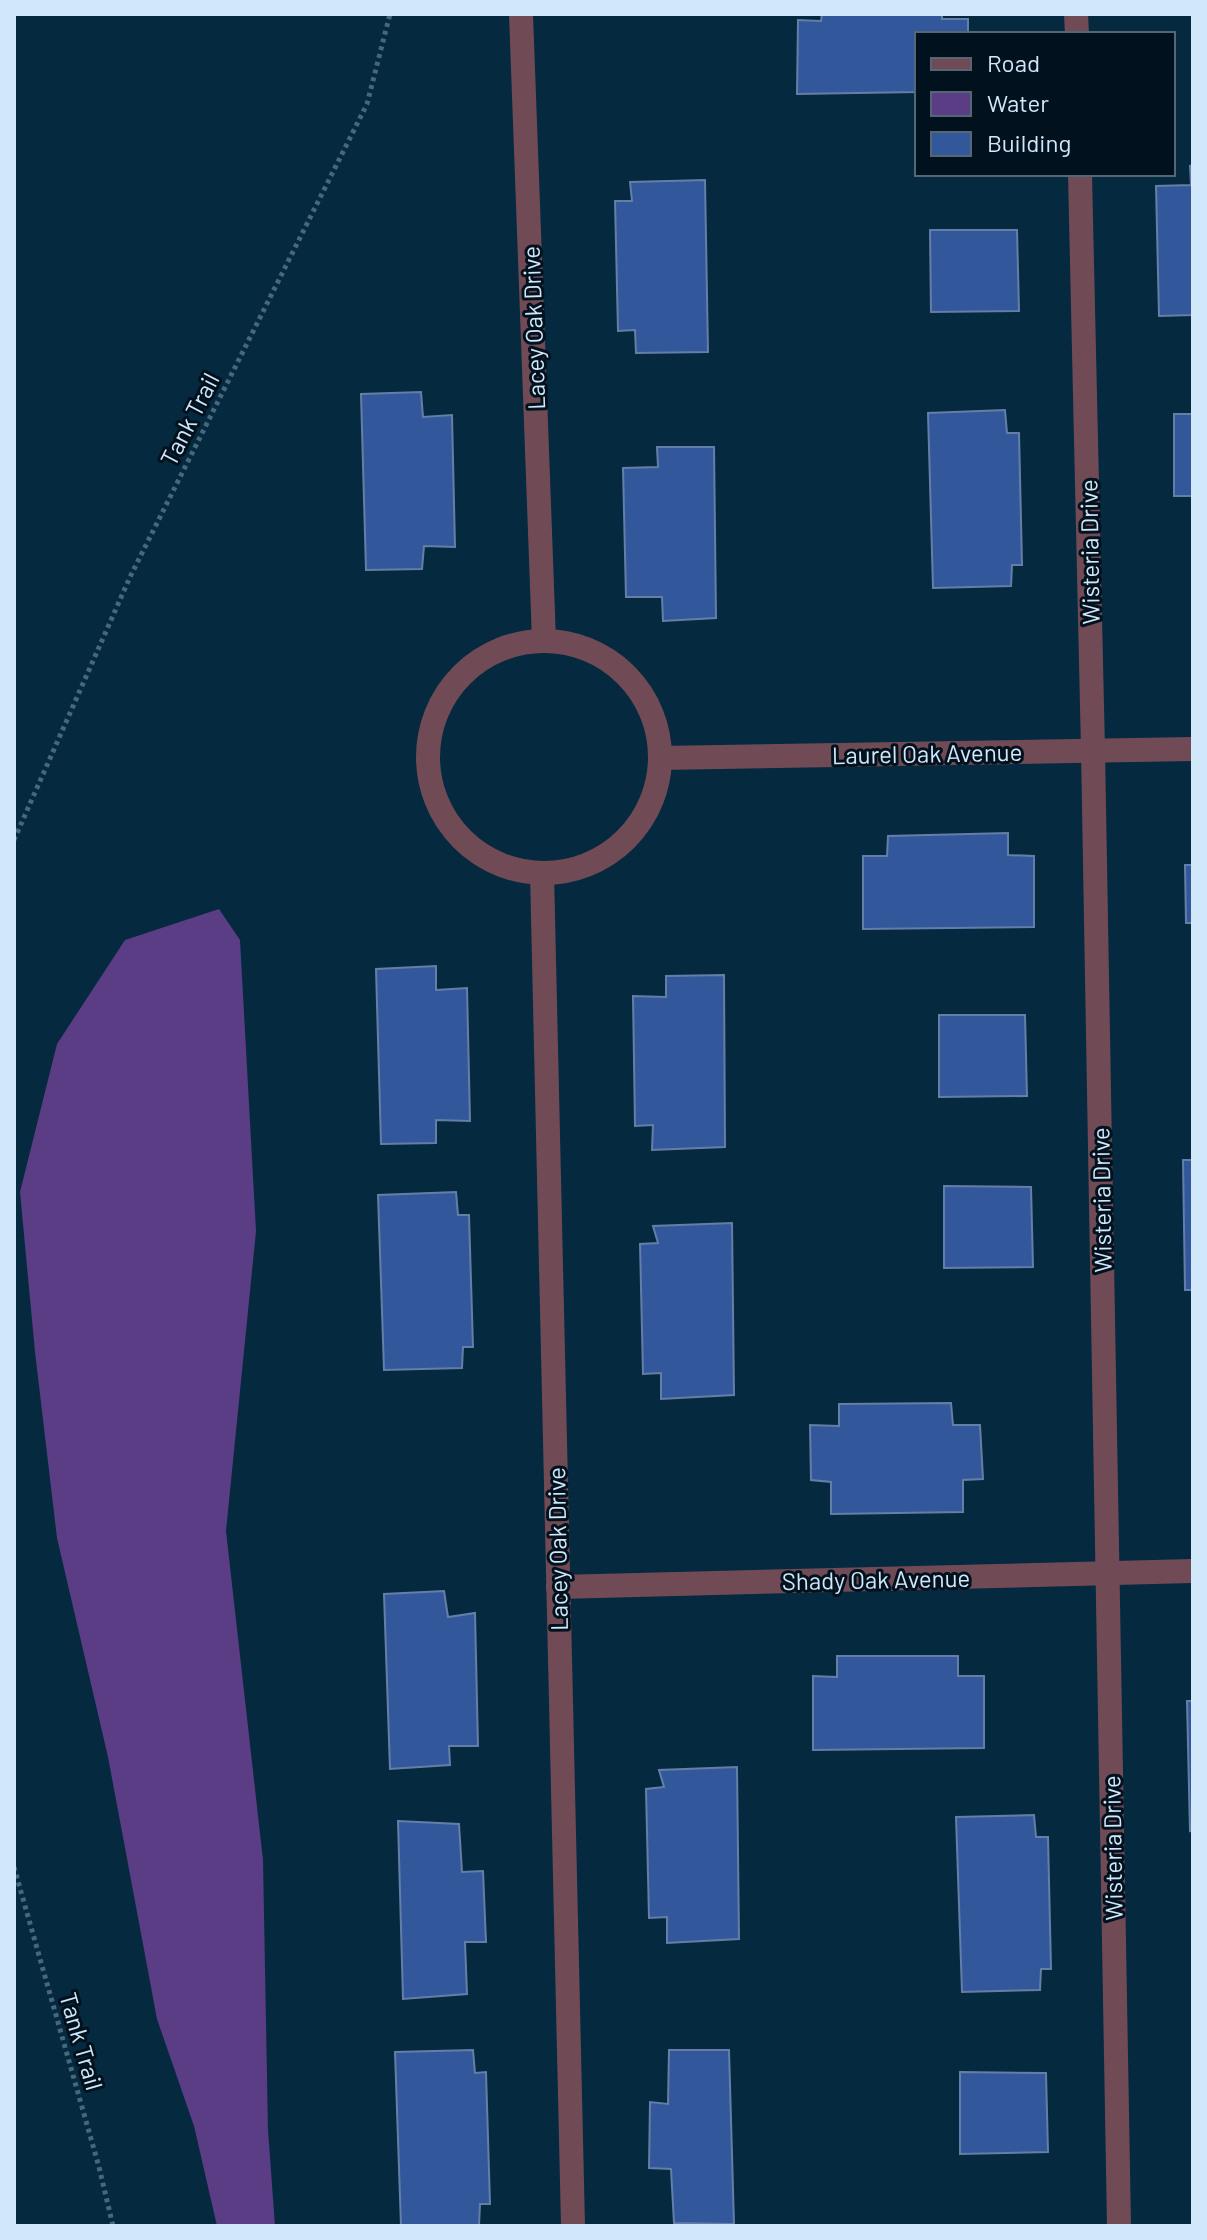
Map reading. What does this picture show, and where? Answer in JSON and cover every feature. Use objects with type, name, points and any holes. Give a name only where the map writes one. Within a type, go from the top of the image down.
[{"type":"street","name":"Lacey Oak Drive","points":[[521,14],[544,641]]},
{"type":"street","name":"Wisteria Drive","points":[[1080,176],[1119,2226]]},
{"type":"street","points":[[544,641],[588,650],[626,676],[651,713],[658,735],[660,758],[651,803],[640,823],[625,840],[607,855],[587,865],[564,872],[542,873],[497,863],[477,852],[460,837],[435,798],[429,776],[428,753],[438,710],[463,673],[500,650],[544,641]]},
{"type":"street","name":"Laurel Oak Avenue","points":[[660,758],[1193,749]]},
{"type":"street","name":"Lacey Oak Drive","points":[[542,873],[573,2226]]},
{"type":"street","name":"Shady Oak Avenue","points":[[558,1587],[1193,1571]]},
{"type":"path","name":"Tank Trail","points":[[14,840],[130,577],[367,104],[390,14]]},
{"type":"path","name":"Tank Trail","points":[[14,1867],[113,2226]]},
{"type":"water","points":[[219,909],[240,940],[256,1231],[226,1531],[263,1860],[268,2130],[275,2226],[217,2226],[194,2126],[157,2019],[108,1757],[57,1538],[20,1192],[57,1044],[125,940]]},
{"type":"building","points":[[822,14],[942,14],[942,19],[968,19],[968,32],[915,32],[915,92],[797,94],[798,20],[821,21]]},
{"type":"building","points":[[1193,165],[1193,315],[1159,316],[1156,186],[1191,185],[1190,166]]},
{"type":"building","points":[[705,180],[708,352],[636,353],[635,330],[618,331],[615,201],[632,201],[630,182]]},
{"type":"building","points":[[930,230],[1017,230],[1019,311],[931,312]]},
{"type":"building","points":[[421,392],[423,417],[452,415],[455,547],[424,546],[422,569],[366,570],[361,394]]},
{"type":"building","points":[[1005,410],[1007,433],[1019,433],[1022,565],[1012,565],[1011,586],[933,588],[928,413]]},
{"type":"building","points":[[1174,414],[1193,414],[1193,496],[1174,496]]},
{"type":"building","points":[[657,447],[714,447],[716,618],[663,621],[662,597],[626,597],[623,468],[658,467]]},
{"type":"building","points":[[1008,833],[1008,855],[1034,856],[1034,927],[863,929],[863,856],[887,856],[888,836]]},
{"type":"building","points":[[1185,865],[1193,865],[1193,923],[1186,923]]},
{"type":"building","points":[[436,966],[436,990],[467,988],[470,1121],[436,1120],[436,1143],[381,1144],[376,969]]},
{"type":"building","points":[[724,975],[725,1147],[652,1150],[653,1125],[635,1126],[633,996],[666,997],[666,976]]},
{"type":"building","points":[[939,1015],[1025,1015],[1027,1096],[939,1097]]},
{"type":"building","points":[[1183,1160],[1193,1160],[1193,1290],[1185,1290]]},
{"type":"building","points":[[944,1186],[1031,1187],[1033,1267],[944,1268]]},
{"type":"building","points":[[456,1192],[458,1215],[469,1215],[473,1347],[463,1347],[462,1368],[384,1370],[378,1195]]},
{"type":"building","points":[[732,1223],[734,1395],[661,1399],[661,1373],[643,1374],[640,1244],[658,1243],[653,1226]]},
{"type":"building","points":[[951,1403],[953,1425],[980,1425],[983,1479],[963,1480],[963,1512],[831,1514],[831,1482],[811,1480],[810,1425],[839,1426],[839,1404]]},
{"type":"building","points":[[444,1591],[448,1617],[475,1613],[478,1746],[449,1746],[450,1765],[390,1769],[384,1594]]},
{"type":"building","points":[[837,1656],[958,1656],[958,1676],[984,1676],[984,1748],[813,1750],[813,1676],[837,1677]]},
{"type":"building","points":[[1187,1701],[1193,1701],[1193,1830],[1190,1831]]},
{"type":"building","points":[[737,1767],[739,1939],[667,1943],[667,1917],[649,1918],[646,1789],[664,1787],[659,1770]]},
{"type":"building","points":[[1034,1815],[1036,1837],[1048,1837],[1051,1969],[1041,1969],[1040,1990],[962,1992],[956,1817]]},
{"type":"building","points":[[398,1821],[459,1824],[462,1872],[483,1871],[486,1942],[465,1942],[467,1994],[403,1999]]},
{"type":"building","points":[[473,2050],[475,2073],[486,2072],[490,2204],[480,2204],[479,2226],[401,2226],[395,2052]]},
{"type":"building","points":[[669,2050],[729,2050],[734,2224],[674,2223],[671,2169],[649,2168],[650,2102],[668,2104]]},
{"type":"building","points":[[960,2072],[1046,2073],[1048,2152],[960,2154]]}]
